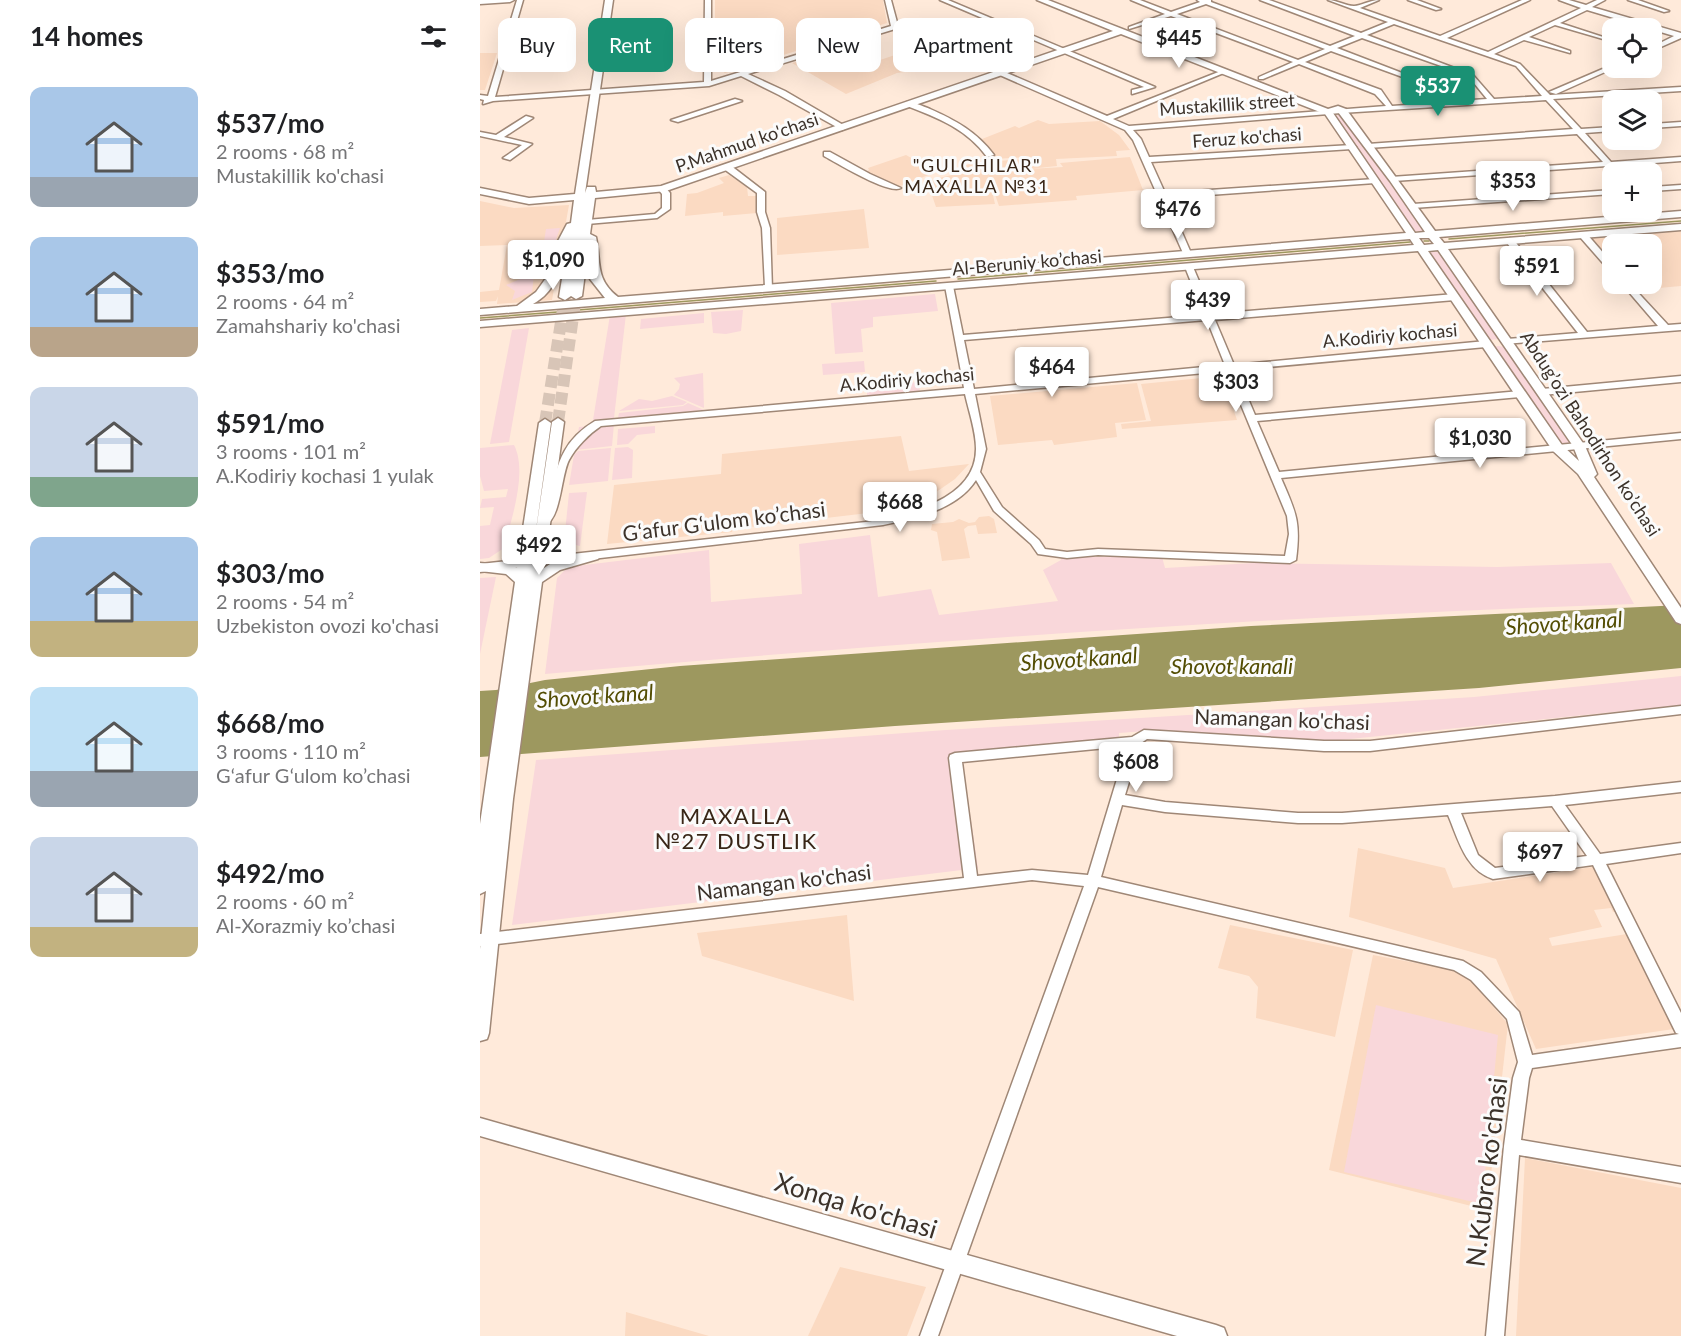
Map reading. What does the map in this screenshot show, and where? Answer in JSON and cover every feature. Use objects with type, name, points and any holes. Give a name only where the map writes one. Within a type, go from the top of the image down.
[{"type":"main road","points":[[480,2],[510,0]]},
{"type":"main road","points":[[576,296],[590,196],[609,0]]},
{"type":"main road","points":[[600,92],[618,0]]},
{"type":"main road","points":[[1041,0],[1223,72],[1336,111]]},
{"type":"main road","points":[[1058,0],[1261,78],[1336,111]]},
{"type":"main road","name":"P.Mahmud ko'chasi","points":[[480,191],[529,201],[662,189],[1005,74],[1131,28]]},
{"type":"main road","name":"Abdug’ozi Bahodirhon ko’chasi","points":[[1336,111],[1394,179],[1579,446],[1589,471],[1681,619]]},
{"type":"main road","name":"Abdug’ozi Bahodirhon ko’chasi","points":[[1336,111],[1352,147],[1557,448],[1583,471],[1661,585],[1681,607]]},
{"type":"main road","points":[[518,308],[536,298],[552,281],[560,249],[577,215],[590,196]]},
{"type":"main road","name":"Al-Beruniy ko’chasi","points":[[1662,214],[1681,214]]},
{"type":"main road","points":[[565,297],[577,215]]},
{"type":"main road","name":"Al-Beruniy ko’chasi","points":[[480,312],[1602,219]]},
{"type":"main road","points":[[587,222],[592,244],[594,278],[603,292],[614,300]]},
{"type":"main road","name":"Al-Beruniy ko’chasi","points":[[480,324],[1681,227]]},
{"type":"main road","points":[[947,273],[949,286]]},
{"type":"main road","points":[[480,1033],[485,939],[498,800],[514,673],[551,422],[542,529],[531,563]]},
{"type":"main road","points":[[528,581],[555,567],[594,556]]},
{"type":"main road","points":[[481,568],[510,570],[528,581]]},
{"type":"main road","points":[[480,887],[498,800]]},
{"type":"main road","name":"Xonqa ko'chasi","points":[[480,1127],[770,1208],[1181,1331],[1216,1336]]},
{"type":"street","points":[[480,106],[491,98],[520,0]]},
{"type":"street","points":[[708,0],[707,82],[709,84]]},
{"type":"street","points":[[888,0],[893,19]]},
{"type":"street","points":[[943,0],[1151,87],[1135,92]]},
{"type":"street","points":[[1134,0],[1378,92],[1389,105]]},
{"type":"street","points":[[1263,0],[1463,72],[1471,76],[1490,99]]},
{"type":"street","points":[[1331,0],[1518,65],[1606,162]]},
{"type":"street","points":[[1354,8],[1376,0]]},
{"type":"street","points":[[1411,0],[1438,9]]},
{"type":"street","points":[[1441,38],[1527,0]]},
{"type":"street","points":[[1562,0],[1681,37]]},
{"type":"street","points":[[1489,54],[1602,0]]},
{"type":"street","points":[[1631,0],[1666,11]]},
{"type":"street","points":[[1207,1],[1421,82],[1439,102]]},
{"type":"street","name":"P.Mahmud ko'chasi","points":[[1131,28],[1207,1]]},
{"type":"street","points":[[1261,78],[1393,22]]},
{"type":"street","points":[[1555,23],[1601,38]]},
{"type":"street","points":[[480,97],[600,92],[709,84],[893,28]]},
{"type":"street","points":[[1662,45],[1681,37]]},
{"type":"street","points":[[1662,48],[1681,37]]},
{"type":"street","points":[[1525,38],[1568,52]]},
{"type":"street","points":[[1000,72],[1128,128],[1137,139],[1187,253]]},
{"type":"street","points":[[1107,118],[1223,72]]},
{"type":"street","points":[[1544,96],[1561,91],[1602,72]]},
{"type":"street","name":"P.Mahmud ko'chasi","points":[[744,75],[782,93],[842,128]]},
{"type":"street","points":[[1336,111],[1544,96],[1568,92],[1602,77]]},
{"type":"street","points":[[1336,111],[1389,105],[1681,89]]},
{"type":"street","points":[[675,120],[738,101]]},
{"type":"street","points":[[910,104],[969,131],[990,155]]},
{"type":"street","name":"Mustakillik street","points":[[1128,128],[1336,111]]},
{"type":"street","points":[[498,137],[530,118]]},
{"type":"street","points":[[1662,125],[1681,124]]},
{"type":"street","points":[[1368,146],[1602,130]]},
{"type":"street","points":[[480,134],[528,144],[507,158]]},
{"type":"street","name":"Feruz ko'chasi","points":[[1145,160],[1352,147]]},
{"type":"street","name":"P.Mahmud ko'chasi","points":[[827,154],[867,176],[897,188]]},
{"type":"street","points":[[1637,162],[1681,159]]},
{"type":"street","points":[[1394,179],[1602,164]]},
{"type":"street","points":[[727,167],[761,192],[769,288]]},
{"type":"street","points":[[1161,196],[1375,181]]},
{"type":"street","points":[[1662,188],[1681,187]]},
{"type":"street","name":"P.Mahmud ko'chasi","points":[[587,222],[657,216],[666,209],[666,193],[662,189]]},
{"type":"street","points":[[1413,206],[1602,193]]},
{"type":"street","points":[[1583,235],[1602,257]]},
{"type":"street","points":[[1510,241],[1584,335]]},
{"type":"street","points":[[949,286],[981,449],[981,462],[977,474],[998,509],[1035,542],[1042,552],[1067,555],[1098,552],[1290,560],[1294,534],[1292,516],[1277,475],[1189,267]]},
{"type":"street","points":[[1635,294],[1665,328]]},
{"type":"street","points":[[959,338],[1455,297]]},
{"type":"street","points":[[1507,342],[1681,327]]},
{"type":"street","name":"A.Kodiriy kochasi","points":[[542,529],[553,506],[563,461],[590,427],[599,423],[970,392],[1486,344]]},
{"type":"street","points":[[1542,393],[1681,378]]},
{"type":"street","points":[[1252,418],[1520,394]]},
{"type":"street","points":[[1277,475],[1681,436]]},
{"type":"street","name":"Gʻafur Gʻulom ko’chasi","points":[[481,568],[890,521],[910,516],[948,500],[962,490],[977,474]]},
{"type":"street","name":"Namangan ko'chasi","points":[[971,882],[955,758],[1135,741],[1144,734],[1324,746],[1370,746],[1681,710]]},
{"type":"street","points":[[929,1336],[1093,881],[1135,741]]},
{"type":"street","points":[[1117,799],[1166,807],[1298,818],[1354,817],[1555,801],[1681,787]]},
{"type":"street","points":[[1555,801],[1597,860],[1681,1028]]},
{"type":"street","points":[[1452,809],[1473,858],[1493,874],[1681,848]]},
{"type":"street","name":"Namangan ko'chasi","points":[[485,939],[1032,875],[1093,881],[1458,965],[1476,976],[1514,1016],[1526,1062]]},
{"type":"street","name":"N.Kubro ko'chasi","points":[[1495,1336],[1512,1146],[1521,1078],[1526,1062],[1681,1040]]},
{"type":"street","points":[[1512,1146],[1681,1175]]},
{"type":"shaded area","points":[[715,0],[883,0],[887,23],[881,25],[881,18],[796,18],[796,51],[784,55],[784,18],[715,18]]},
{"type":"shaded area","points":[[480,53],[497,53],[485,90],[480,90]]},
{"type":"shaded area","points":[[893,56],[893,72],[905,72],[846,94],[808,72],[881,72],[881,60]]},
{"type":"shaded area","points":[[1342,114],[1422,232],[1415,231],[1335,116]]},
{"type":"shaded area","points":[[1038,120],[1049,124],[1100,121],[1119,135],[1130,150],[1116,151],[1117,156],[1056,159],[1057,166],[1029,169],[1063,167],[1060,163],[1130,157],[1143,190],[1076,196],[1077,200],[999,206],[988,174],[995,204],[936,207],[927,181],[956,174],[954,170],[972,163],[1026,159],[1026,157],[994,159],[982,139]]},
{"type":"shaded area","points":[[906,155],[936,172],[898,187],[866,172],[868,168]]},
{"type":"shaded area","points":[[729,175],[747,187],[748,196],[756,196],[757,213],[723,216],[723,212],[685,216],[687,194],[697,193],[724,183],[719,178]]},
{"type":"shaded area","points":[[480,201],[514,208],[569,205],[552,300],[497,304],[498,296],[496,301],[480,302],[480,292],[499,290],[507,245],[480,246]]},
{"type":"shaded area","points":[[864,209],[869,248],[777,255],[777,218]]},
{"type":"shaded area","points":[[560,228],[547,265],[540,267],[546,229]]},
{"type":"shaded area","points":[[1681,231],[1681,286],[1662,288],[1662,234],[1643,234]]},
{"type":"shaded area","points":[[1602,237],[1602,250],[1592,238]]},
{"type":"shaded area","points":[[1429,252],[1438,252],[1499,339],[1489,340]]},
{"type":"shaded area","points":[[534,275],[532,292],[512,300],[515,291],[506,285]]},
{"type":"shaded area","points":[[935,294],[938,311],[873,317],[873,327],[861,329],[863,352],[835,354],[831,303]]},
{"type":"shaded area","points":[[743,310],[741,331],[726,334],[713,333],[711,312]]},
{"type":"shaded area","points":[[704,313],[704,323],[640,329],[641,319]]},
{"type":"shaded area","points":[[626,314],[614,418],[593,420],[610,315]]},
{"type":"shaded area","points":[[529,328],[509,442],[490,444],[512,330]]},
{"type":"shaded area","points":[[1493,347],[1505,347],[1570,444],[1559,443]]},
{"type":"shaded area","points":[[864,361],[865,372],[823,375],[822,364]]},
{"type":"shaded area","points":[[703,373],[704,408],[674,395],[680,384],[674,378]]},
{"type":"shaded area","points":[[1222,376],[1237,420],[1122,429],[1121,424],[1151,421],[1141,384]]},
{"type":"shaded area","points":[[918,382],[920,391],[867,396],[867,387]]},
{"type":"shaded area","points":[[1137,383],[1146,420],[1115,423],[1117,437],[1054,445],[1052,440],[998,445],[990,396]]},
{"type":"shaded area","points":[[672,396],[687,402],[683,405],[619,411],[639,399],[652,401]]},
{"type":"shaded area","points":[[688,403],[704,410],[618,418],[619,413],[683,406]]},
{"type":"shaded area","points":[[614,424],[612,446],[575,450],[579,427]]},
{"type":"shaded area","points":[[655,426],[655,433],[637,435],[628,444],[617,445],[618,429]]},
{"type":"shaded area","points":[[901,436],[909,471],[969,464],[955,479],[932,495],[894,510],[733,529],[732,532],[607,544],[614,485],[721,474],[722,454]]},
{"type":"shaded area","points":[[514,445],[518,456],[519,482],[504,548],[489,558],[480,559],[480,526],[490,525],[494,507],[480,508],[482,499],[506,497],[508,489],[484,491],[480,476],[480,448]]},
{"type":"shaded area","points":[[628,447],[633,450],[632,478],[612,480],[615,448]]},
{"type":"shaded area","points":[[611,448],[608,481],[569,485],[574,455],[578,451]]},
{"type":"shaded area","points":[[587,492],[580,546],[564,542],[569,493]]},
{"type":"shaded area","points":[[989,516],[994,519],[997,533],[978,534],[976,525],[968,526],[964,529],[970,558],[942,561],[937,532],[931,530],[932,524],[953,522],[959,519],[969,523],[975,522],[979,517]]},
{"type":"shaded area","points":[[870,535],[878,597],[931,589],[939,615],[1058,601],[1043,570],[1061,560],[1061,557],[1162,557],[1165,568],[1254,563],[1497,567],[1611,563],[1634,604],[1225,623],[817,651],[545,674],[557,578],[565,570],[576,566],[709,550],[711,602],[802,594],[799,544]]},
{"type":"shaded area","points":[[496,577],[480,654],[480,578]]},
{"type":"shaded area","points":[[1681,676],[1681,705],[1321,742],[1159,730],[1119,733],[1119,740],[962,760],[978,868],[512,925],[536,760],[946,730],[1474,697]]},
{"type":"shaded area","points":[[1358,848],[1445,868],[1453,888],[1599,866],[1621,910],[1613,912],[1611,908],[1594,910],[1602,927],[1549,938],[1552,946],[1627,934],[1674,1029],[1536,1049],[1496,959],[1349,917]]},
{"type":"shaded area","points":[[847,915],[854,1001],[702,956],[697,933]]},
{"type":"shaded area","points":[[1230,925],[1353,950],[1335,1037],[1256,1018],[1258,987],[1249,976],[1218,968]]},
{"type":"shaded area","points":[[1373,955],[1454,970],[1471,981],[1508,1024],[1487,1210],[1329,1170]]},
{"type":"shaded area","points":[[1376,1005],[1498,1035],[1482,1204],[1344,1172]]},
{"type":"shaded area","points":[[1525,1158],[1681,1188],[1681,1336],[1516,1336]]},
{"type":"shaded area","points":[[840,1267],[926,1287],[907,1336],[808,1336]]},
{"type":"shaded area","points":[[626,1312],[709,1336],[625,1336]]},
{"type":"water","name":"Shovot kanali","points":[[1681,605],[1681,668],[1479,688],[895,726],[480,757],[480,691],[545,680],[680,666],[1251,626]]},
{"type":"waterway","points":[[1449,239],[1681,221]]},
{"type":"waterway","points":[[1424,241],[1429,241]]},
{"type":"waterway","points":[[958,279],[1410,242]]},
{"type":"waterway","points":[[578,310],[936,281]]},
{"type":"waterway","points":[[480,318],[558,312]]},
{"type":"tunnel","points":[[558,422],[576,296]]},
{"type":"tunnel","points":[[545,423],[565,297]]},
{"type":"district","name":"\"GULCHILAR\" MAXALLA №31","points":[[977,176]]},
{"type":"district","name":"MAXALLA №27 DUSTLIK","points":[[736,828]]},
{"type":"water label","name":"Shovot kanal","points":[[1564,623]]},
{"type":"water label","name":"Shovot kanal","points":[[1079,659]]},
{"type":"water label","name":"Shovot kanal","points":[[595,696]]}]
